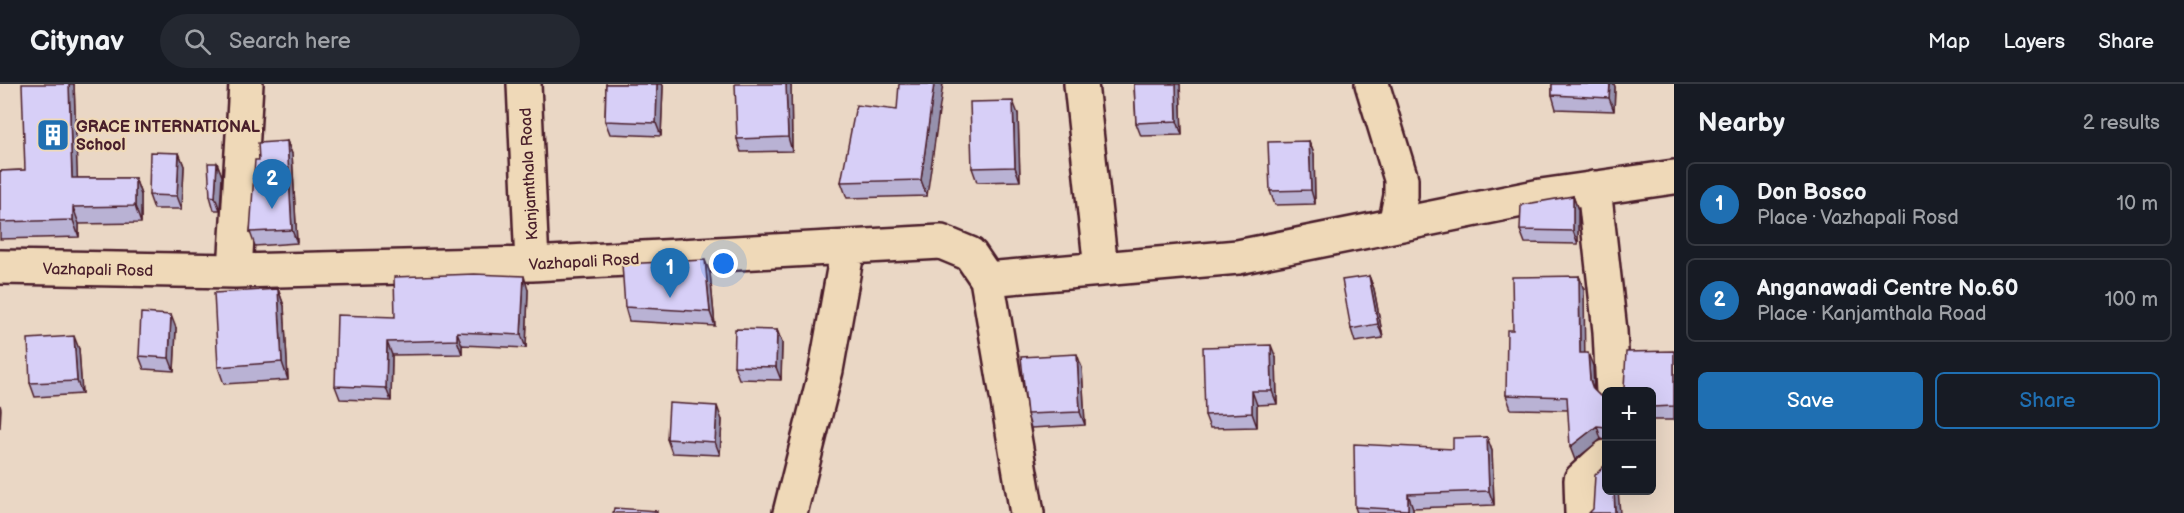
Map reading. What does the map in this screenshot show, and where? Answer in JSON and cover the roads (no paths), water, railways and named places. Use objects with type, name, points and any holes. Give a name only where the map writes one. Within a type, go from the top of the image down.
[{"type":"street","points":[[235,271],[246,84]]},
{"type":"street","name":"Kanjamthala Road","points":[[524,84],[532,264]]},
{"type":"street","points":[[1081,84],[1101,269]]},
{"type":"street","points":[[1372,84],[1401,179],[1401,196],[1395,225]]},
{"type":"street","points":[[987,279],[1238,257],[1594,188],[1674,177]]},
{"type":"street","points":[[1594,188],[1610,331],[1613,387]]},
{"type":"street","name":"Vazhapali Rosd","points":[[0,267],[235,271],[532,264],[941,242],[970,254],[987,279],[1027,513]]},
{"type":"street","points":[[790,513],[826,370],[848,247]]},
{"type":"street","points":[[1582,513],[1581,480],[1602,461]]},
{"type":"place","name":"GRACE INTERNATIONAL School","points":[[53,135]]},
{"type":"place","name":"Anganawadi Centre No.60","points":[[272,209]]},
{"type":"place","name":"Don Bosco","points":[[670,298]]}]
